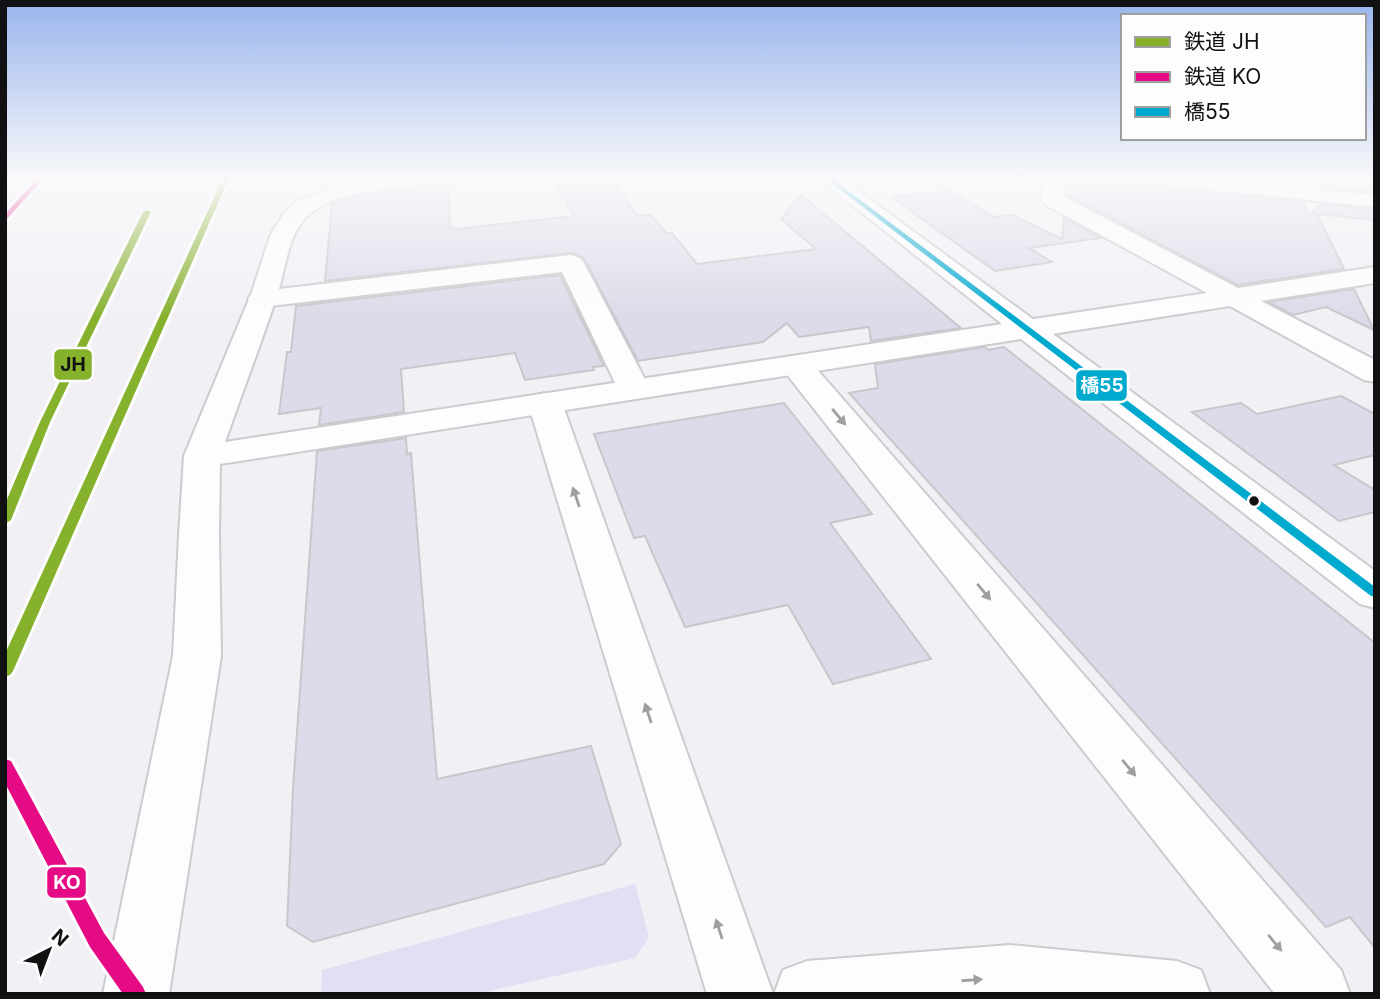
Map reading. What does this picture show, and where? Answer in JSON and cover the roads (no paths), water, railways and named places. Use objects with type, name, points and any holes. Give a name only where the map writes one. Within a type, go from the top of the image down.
[{"type":"street","points":[[136,994],[197,656],[202,456],[262,299],[282,236],[290,225]]},
{"type":"street","points":[[889,225],[1375,593]]},
{"type":"street","points":[[1100,225],[1375,373]]},
{"type":"street","points":[[262,299],[571,263],[634,389]]},
{"type":"street","points":[[202,456],[1234,297],[1368,280]]},
{"type":"street","points":[[796,365],[1317,994]]},
{"type":"street","points":[[545,403],[740,994]]},
{"type":"street","points":[[807,994],[1010,978],[1177,994]]},
{"type":"rail line","name":"JH","points":[[5,520],[45,422],[141,225]]},
{"type":"rail line","name":"JH","points":[[5,671],[205,225]]},
{"type":"rail line","name":"KO","points":[[5,766],[97,940],[136,994]]}]
